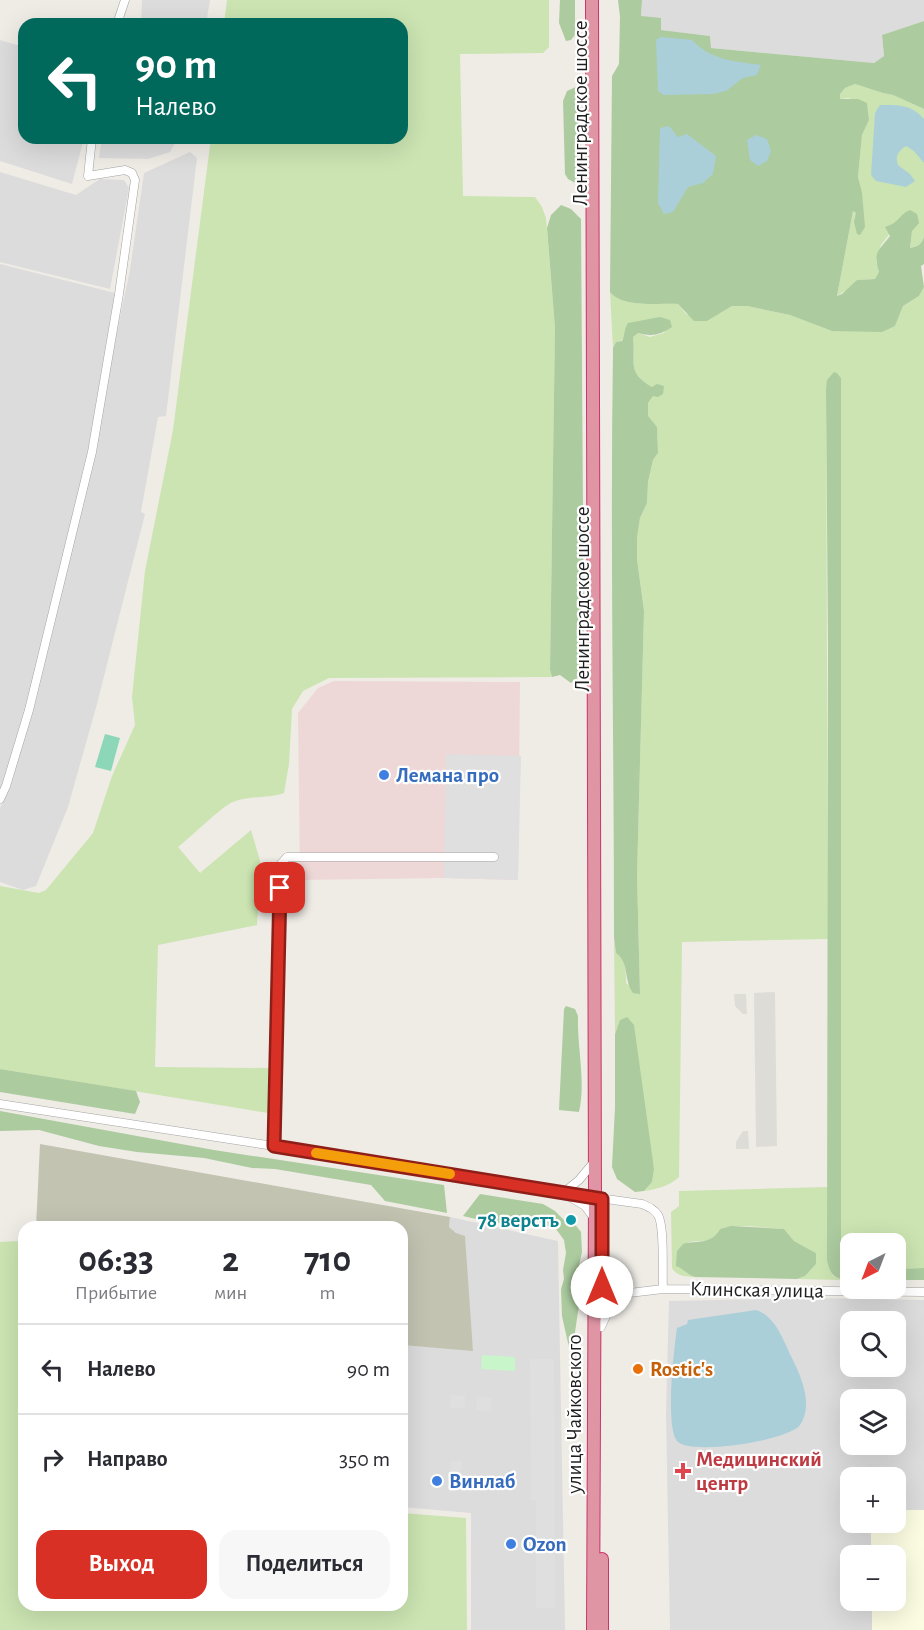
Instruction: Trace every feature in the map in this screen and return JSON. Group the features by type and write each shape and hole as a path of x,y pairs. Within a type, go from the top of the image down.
{"highway":[{"name":"Ленинградское шоссе","path":"592,0 594,1162 598,1198"},
{"name":"Ленинградское шоссе","path":"598,0 598,1198"},
{"name":"улица Чайковского","path":"593,1630 594,1219 598,1198"},
{"name":"улица Чайковского","path":"598,1198 602,1327 602,1630"}],"street":[{"path":"119,18 125,0"},
{"path":"0,799 29,710 92,452 124,262 135,180 132,173 125,170 88,176 91,144"},
{"path":"274,1146 280,866 287,857 494,857"},
{"path":"0,1104 642,1204 652,1208 659,1216 662,1229 663,1289"},
{"path":"563,1193 579,1180 594,1162"},
{"path":"563,1193 580,1202 594,1219"},
{"name":"Клинская улица","path":"602,1327 610,1307 621,1294 663,1289 924,1292"}],"shaded area":[{"path":"142,0 210,0 207,18 141,18"},
{"path":"642,0 924,0 924,21 882,35 884,56 874,63 711,48 710,36 661,30 641,16"},
{"path":"0,40 18,45 18,144 82,144 72,184 0,161"},
{"path":"101,144 175,144 170,152 148,159 99,158"},
{"path":"190,152 197,158 166,416 158,417 141,512 145,514 97,704 68,807 36,886 23,890 0,882 0,808 13,779 65,568 29,710 0,799 0,264 119,294 95,434 130,270 144,173"},
{"path":"0,172 76,195 100,179 124,180 129,188 110,289 0,262"},
{"path":"334,681 520,682 518,880 444,878 300,880 298,713 318,688"},
{"path":"446,754 521,756 518,880 444,878"},
{"path":"775,992 777,1146 756,1147 754,993"},
{"path":"734,994 746,994 747,1014 743,1014 735,1006"},
{"path":"743,1131 748,1131 749,1149 736,1149 736,1142"},
{"path":"40,1144 450,1217 449,1227 465,1236 473,1351 408,1346 408,1221 36,1221"},
{"path":"450,1217 558,1241 565,1630 471,1630 471,1513 408,1508 408,1345 473,1350 456,1233 449,1227"},
{"path":"814,1298 924,1300 924,1630 670,1630 666,1412 669,1301"},
{"path":"530,1359 554,1359 555,1608 536,1608 536,1500 531,1500"},
{"path":"451,1395 465,1396 465,1408 450,1408"},
{"path":"477,1397 491,1398 491,1411 476,1410"},
{"path":"451,1461 462,1461 460,1491 449,1491"},
{"path":"906,1510 924,1510 924,1630 872,1630 872,1611 906,1611 906,1545 871,1545 871,1533 906,1533"}],"green space":[{"path":"227,0 549,0 549,47 543,53 460,54 463,196 535,197 546,218 555,328 550,670 552,677 329,678 303,691 292,709 289,764 284,793 233,802 221,809 178,847 200,873 251,830 261,864 257,925 158,945 155,1067 270,1068 268,1113 0,1069 0,886 39,893 46,890 93,833 112,776 135,725 132,697 145,571 173,430 210,144 408,144 408,18 225,18"},
{"path":"560,0 575,0 575,35 571,40 566,41 559,23"},
{"path":"618,0 642,0 641,16 661,18 661,30 710,36 711,48 874,63 884,56 882,35 924,21 924,109 893,95 855,84 845,88 840,94 840,99 858,99 867,103 869,120 862,135 858,177 865,227 860,235 857,234 854,222 856,213 853,211 837,296 857,280 875,279 879,272 876,260 878,252 890,236 885,227 910,210 917,214 919,223 912,231 910,248 920,244 924,236 924,264 921,266 924,287 919,296 903,306 895,326 882,332 832,331 790,315 747,306 732,306 707,321 694,321 678,304 632,303 610,292 612,76 619,64"},
{"path":"855,84 893,95 924,109 924,236 919,244 910,248 912,231 901,219 881,245 876,261 879,272 875,279 857,280 853,286 837,296 853,211 857,213 863,205 858,177 862,135 869,120 867,104 848,98 840,99 840,94 845,88"},
{"path":"578,86 581,93 581,181 575,183 565,174 563,101 567,91"},
{"path":"561,205 571,209 581,219 584,662 581,675 571,683 560,675 552,677 550,670 555,328 547,228 551,215"},
{"path":"924,287 924,1268 906,1269 906,1233 841,1233 841,378 837,373 826,389 828,939 682,942 679,1177 663,1187 644,1191 652,1182 654,1169 627,1017 620,1020 615,1034 614,937 616,953 625,966 626,983 640,994 637,876 644,611 637,559 637,538 640,518 647,503 648,482 653,460 658,453 657,427 647,416 648,403 653,396 652,387 638,377 635,371 633,337 638,333 650,337 664,333 670,320 624,336 621,341 616,342 613,348 610,292 632,303 678,304 686,314 707,321 732,306 747,306 790,315 832,331 895,326 903,306 919,296"},
{"path":"660,317 670,320 672,327 664,332 648,335 638,333 633,337 634,366 638,377 652,387 657,384 664,386 663,394 658,397 653,396 648,403 648,416 657,427 658,453 653,460 648,482 647,503 640,518 637,538 637,559 644,611 637,876 640,994 633,993 630,987 623,962 616,953 614,937 613,348 616,342 622,341 628,323"},
{"path":"834,372 841,378 840,1279 834,1276 827,1260 827,380"},
{"path":"105,734 120,738 111,771 95,767"},
{"path":"566,1006 575,1009 578,1016 582,1088 579,1112 559,1110"},
{"path":"627,1017 634,1025 654,1169 652,1182 644,1191 635,1192 617,1179 612,1167 615,1034 620,1020"},
{"path":"0,1069 136,1091 140,1102 135,1114 0,1092"},
{"path":"0,1111 214,1150 444,1185 447,1213 385,1201 371,1185 275,1169 252,1168 204,1158 99,1146 39,1130 0,1131"},
{"path":"828,1187 827,1260 833,1276 840,1280 797,1279 805,1276 816,1264 816,1253 794,1241 784,1229 752,1226 720,1229 710,1239 685,1244 677,1251 677,1265 695,1277 679,1275 672,1268 671,1212 679,1206 679,1191"},
{"path":"480,1194 543,1204 564,1220 574,1223 581,1232 582,1252 577,1275 580,1286 579,1305 574,1339 576,1367 569,1365 570,1352 562,1316 561,1289 566,1253 564,1240 556,1229 542,1224 493,1223 463,1216"},
{"path":"731,1226 784,1229 794,1241 816,1253 816,1264 805,1276 797,1279 695,1277 676,1266 677,1251 683,1244 708,1240 713,1238 720,1229"},
{"path":"18,1241 18,1611 408,1611 408,1513 466,1518 467,1630 0,1630 0,1242"},
{"path":"924,1268 924,1280 906,1280 906,1269"},
{"path":"482,1355 515,1357 515,1371 481,1369"}],"water":[{"path":"661,37 692,40 716,56 761,65 757,75 743,78 726,91 713,94 664,95 658,91 656,40"},
{"path":"880,105 898,105 909,108 924,119 924,163 914,151 906,146 897,156 898,165 915,181 906,187 876,181 871,175 875,113"},
{"path":"669,126 678,137 687,134 716,156 713,174 703,183 688,187 673,212 664,214 658,203 660,128"},
{"path":"756,135 767,139 771,151 767,161 758,166 750,160 747,140"},
{"path":"756,1310 767,1316 776,1327 801,1378 806,1407 800,1425 792,1431 777,1436 738,1445 700,1447 685,1445 677,1441 673,1433 671,1404 677,1328 687,1324 688,1320"}],"slow traffic":[{"path":"316,1153 450,1174"}],"place":[{"name":"Лемана про","path":"384,775"},
{"name":"78 верстъ","path":"571,1220"},
{"name":"Rostic's","path":"638,1369"},
{"name":"Медицинский центр","path":"683,1471"},
{"name":"Винлаб","path":"437,1481"},
{"name":"Ozon","path":"511,1544"}],"route":[{"path":"280,888 274,1146 602,1199 602,1287"}]}
